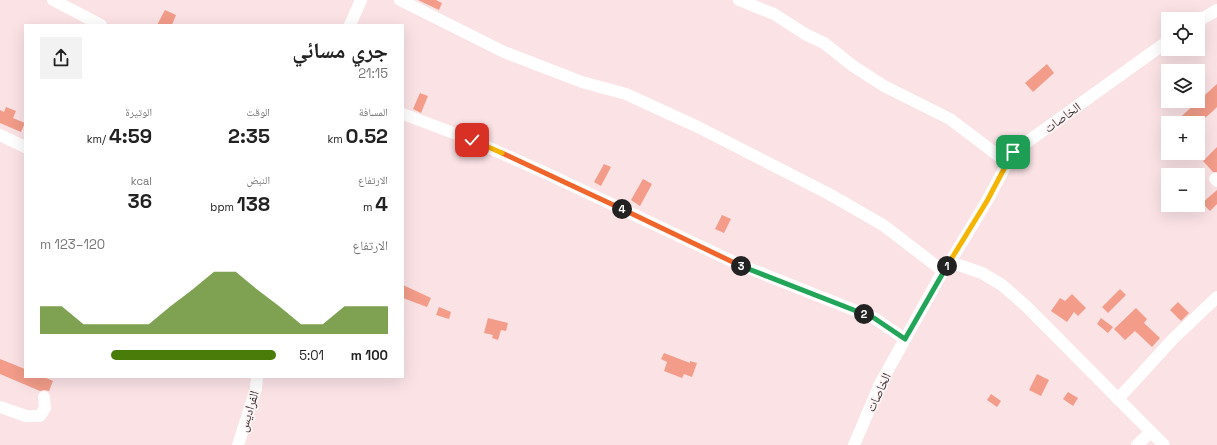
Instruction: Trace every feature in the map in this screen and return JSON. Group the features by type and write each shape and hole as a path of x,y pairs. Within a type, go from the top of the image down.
{"street":[{"path":"53,0 99,24"},
{"path":"350,24 361,0"},
{"path":"400,0 504,52 582,82 626,94 698,127 829,194 883,225 946,266 982,273 1002,285 1026,306 1164,445"},
{"path":"739,0 774,14 805,34 824,43 853,66 884,86 950,119 1008,163"},
{"path":"1205,17 1217,10"},
{"name":"الخاصات","path":"854,445 880,384 946,266 1008,163 1013,152 1161,46"},
{"path":"404,114 472,140 550,175 738,264 874,318 905,339"},
{"path":"0,135 24,147"},
{"path":"1118,399 1173,339 1217,297"},
{"name":"الفراديس","path":"238,445 256,389 257,378"},
{"path":"0,407 26,416 40,416 45,408 44,397"},
{"path":"1137,445 1151,432"}],"building":[{"path":"418,0 436,0 442,3 439,10"},
{"path":"165,10 176,15 172,24 158,24"},
{"path":"1047,64 1054,73 1033,92 1025,83"},
{"path":"1217,84 1217,107 1213,111 1205,118 1205,116 1182,116 1191,108 1205,108 1205,95"},
{"path":"420,93 428,96 421,113 413,109"},
{"path":"6,107 16,111 13,118 24,123 21,132 0,123 0,110 4,112"},
{"path":"1217,147 1217,172 1213,172 1203,161"},
{"path":"604,164 611,167 601,186 594,182"},
{"path":"643,179 652,184 640,206 631,200"},
{"path":"1217,190 1217,204 1210,211 1205,206 1205,200"},
{"path":"722,215 731,219 724,233 715,229"},
{"path":"404,285 431,298 427,307 404,298"},
{"path":"1120,289 1126,295 1108,313 1102,307"},
{"path":"1072,294 1086,308 1078,316 1074,312 1067,322 1051,311 1060,298 1065,301"},
{"path":"1178,302 1189,313 1181,321 1170,310"},
{"path":"439,307 451,312 449,319 436,315"},
{"path":"1136,308 1147,319 1144,323 1160,338 1152,347 1135,331 1125,340 1114,329"},
{"path":"488,318 508,323 506,331 501,330 498,340 492,338 493,335 484,333"},
{"path":"1101,318 1113,327 1108,333 1097,324"},
{"path":"664,353 690,363 690,361 697,363 692,377 684,374 682,378 664,371 667,362 661,359"},
{"path":"0,359 24,369 24,378 46,378 53,381 49,391 40,391 0,374"},
{"path":"1037,374 1049,380 1041,396 1029,390"},
{"path":"1068,392 1078,398 1073,406 1063,399"},
{"path":"991,394 1001,401 997,407 987,400"}],"route":[{"path":"472,140 550,175 738,264 817,297 874,318 905,339 942,271 950,262 987,201 1013,152"}]}
